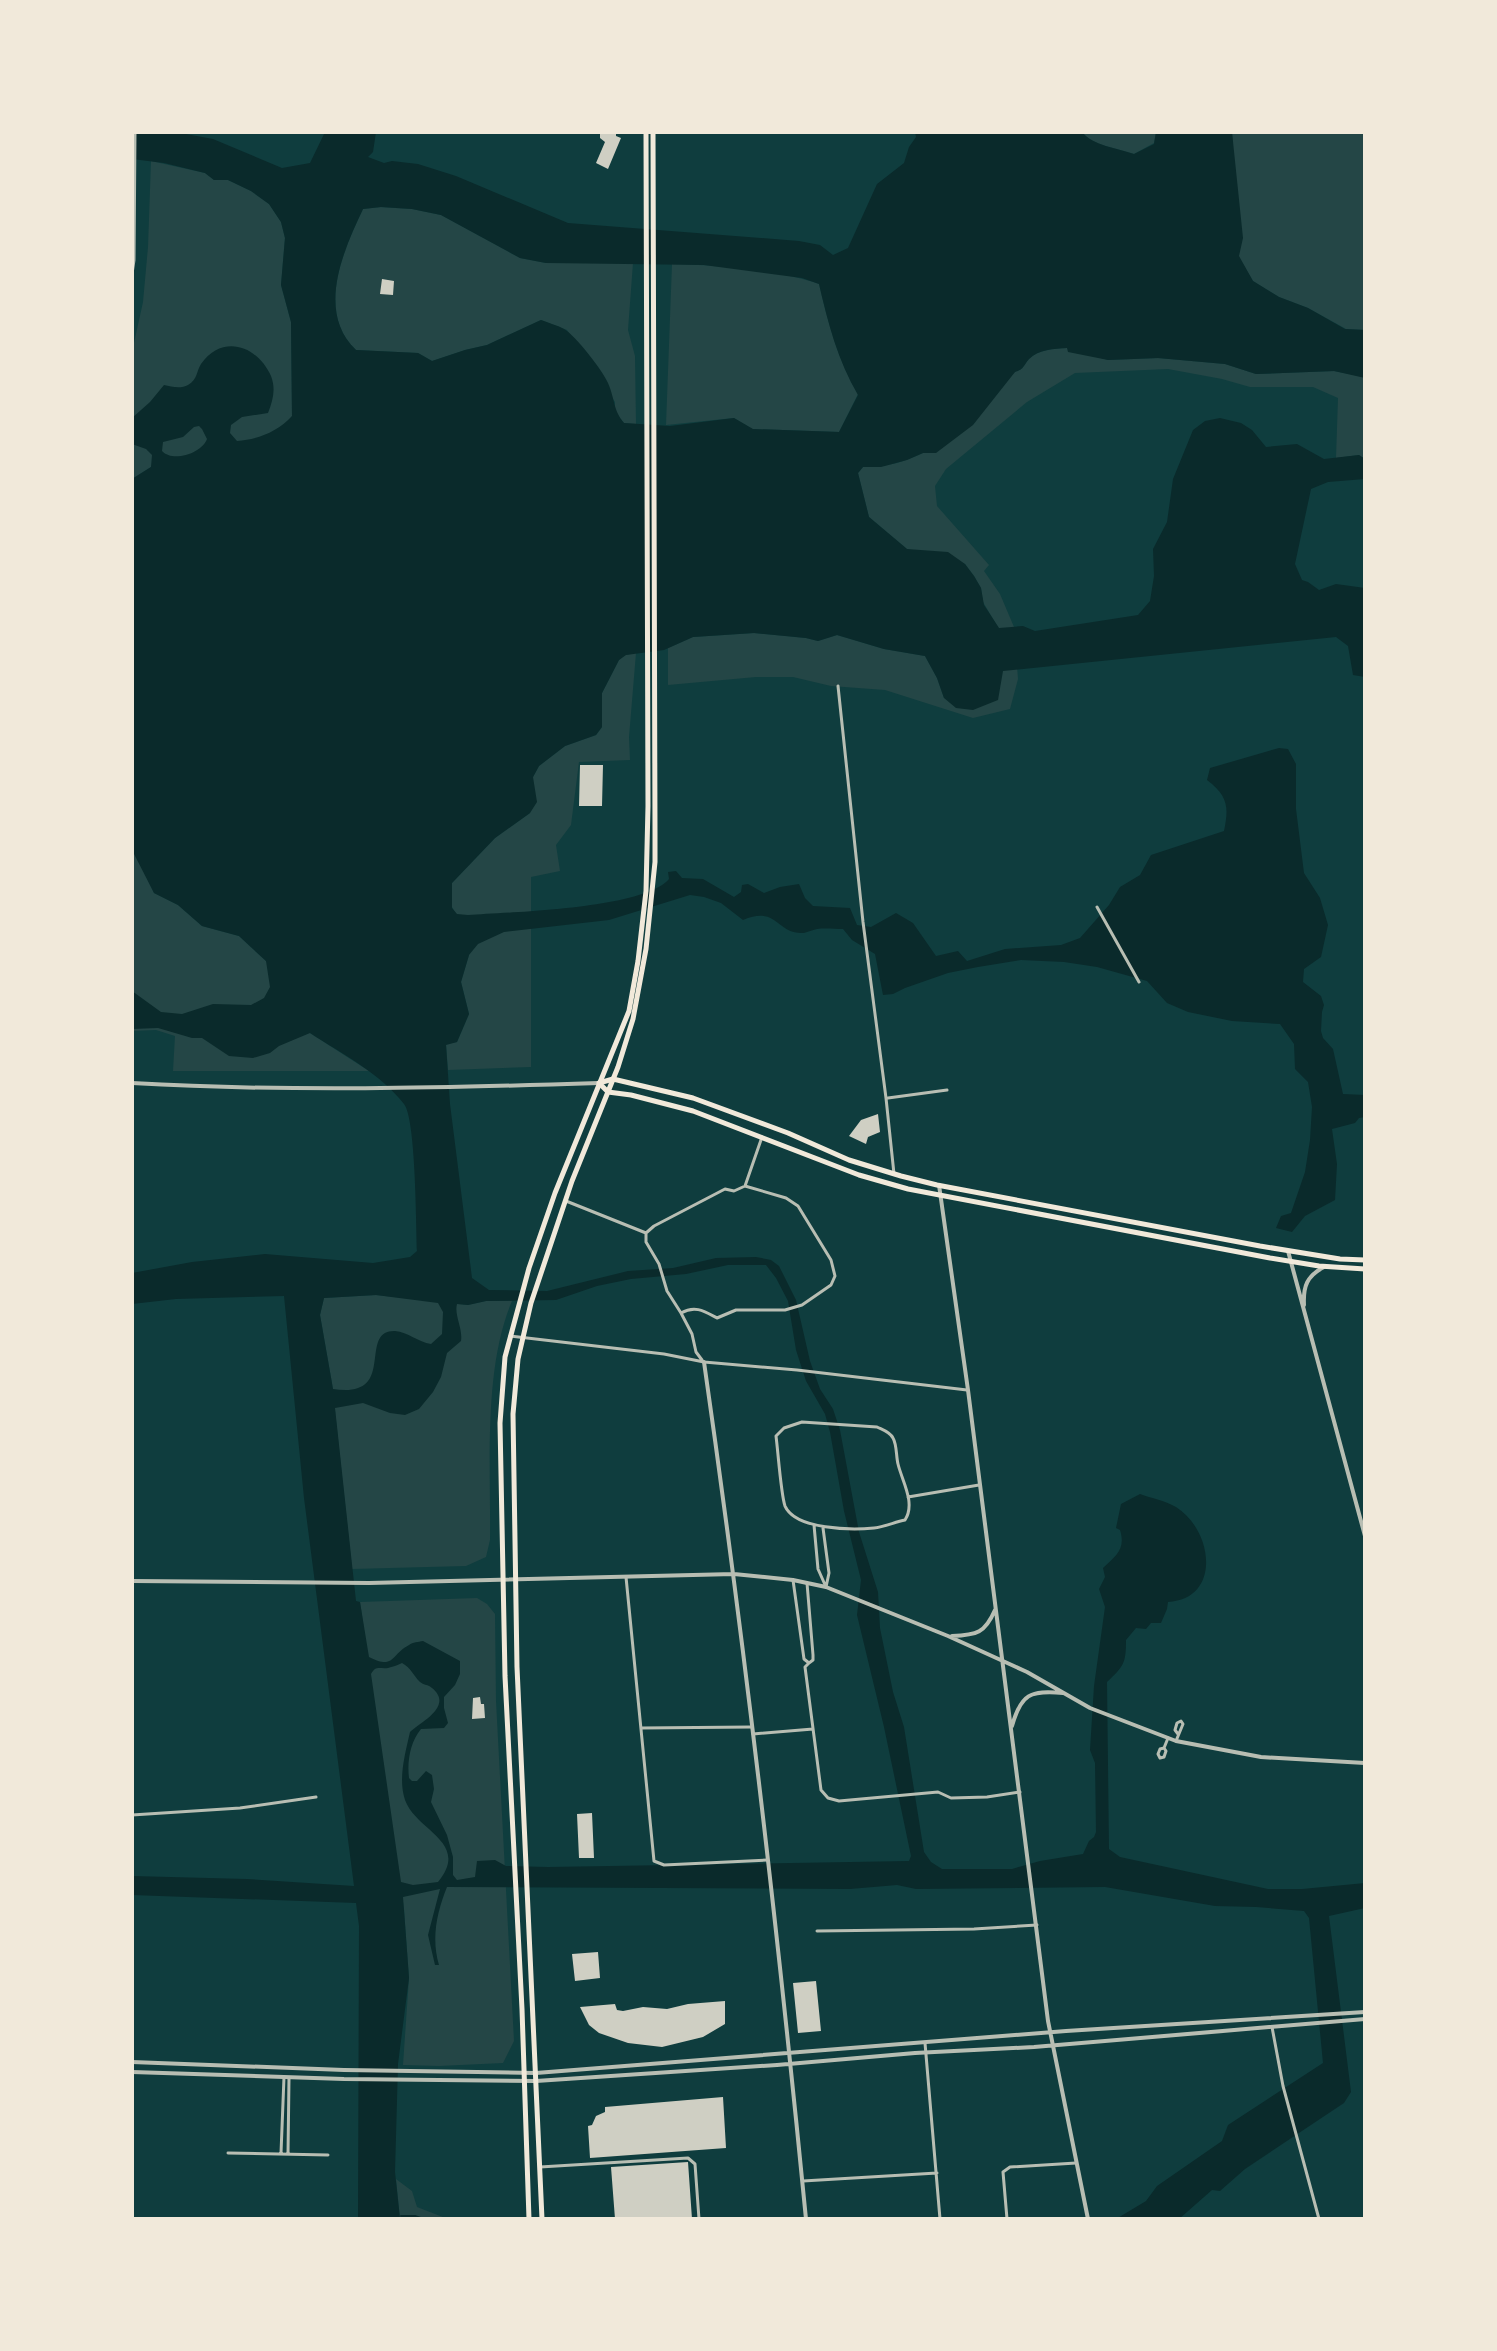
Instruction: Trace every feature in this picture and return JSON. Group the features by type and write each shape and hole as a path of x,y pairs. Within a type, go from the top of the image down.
{"main road":[{"path":"646,132 650,217"},
{"path":"529,2219 505,1676 500,1423 505,1357 523,1290 555,1193 629,1011 655,848 650,383 653,132"},
{"path":"542,2219 517,1667 513,1414 518,1359 535,1289 633,1019 646,949 651,908 649,890"},
{"path":"599,1083 613,1079 693,1098 730,1110 849,1160 939,1185 1163,1229 1340,1259 1365,1260"},
{"path":"599,1083 608,1092 693,1111 859,1175 940,1196 1290,1261 1365,1269"}],"street":[{"path":"132,274 135,132"},
{"path":"838,686 894,1174"},
{"path":"1097,907 1139,982"},
{"path":"132,1083 197,1087 378,1088 599,1083"},
{"path":"886,1098 947,1090"},
{"path":"745,1186 762,1136"},
{"path":"939,1185 1050,2032 1088,2219"},
{"path":"681,1313 700,1308 717,1318 736,1310 785,1310 802,1305 831,1285 835,1276 831,1260 798,1206 786,1198 745,1186 734,1191 725,1189 646,1233 646,1242 659,1264 667,1291 692,1334 696,1352 704,1362 734,1574 790,2053 806,2219"},
{"path":"566,1201 646,1233"},
{"path":"1288,1251 1365,1536"},
{"path":"1304,1315 1303,1289 1310,1276 1325,1267"},
{"path":"510,1336 664,1354 704,1362 968,1390"},
{"path":"802,1422 877,1427 888,1433 894,1439 908,1497 909,1513 905,1520 876,1528 814,1525 793,1515 785,1506 776,1436 784,1428 802,1422"},
{"path":"908,1497 980,1485"},
{"path":"814,1525 818,1569 826,1587"},
{"path":"823,1527 829,1573 826,1587"},
{"path":"132,1581 369,1583 734,1574 793,1580 826,1587 948,1636 1002,1660 1090,1708 1176,1741 1261,1757 1365,1763"},
{"path":"626,1577 654,1861 664,1865 767,1861"},
{"path":"793,1580 804,1659 809,1663"},
{"path":"807,1583 813,1660 805,1667 821,1790 828,1798 839,1801 917,1792 938,1792 951,1798 987,1797 1020,1792"},
{"path":"948,1636 968,1636 982,1631 996,1608"},
{"path":"1011,1729 1016,1710 1031,1694 1040,1691 1064,1693"},
{"path":"641,1728 751,1727"},
{"path":"752,1735 813,1729"},
{"path":"1176,1741 1178,1734"},
{"path":"1164,1748 1168,1738"},
{"path":"132,1815 240,1808 316,1797"},
{"path":"817,1931 1037,1925"},
{"path":"132,2062 536,2073 1050,2032 1365,2012"},
{"path":"132,2072 536,2081 1053,2046 1365,2019"},
{"path":"1272,2027 1283,2086 1319,2219"},
{"path":"925,2043 940,2219"},
{"path":"281,2154 287,2077"},
{"path":"287,2077 288,2154"},
{"path":"228,2153 328,2155"},
{"path":"540,2167 688,2158 695,2164 699,2219"},
{"path":"1007,2219 1003,2172 1010,2167 1076,2163"},
{"path":"803,2181 937,2173"}],"shaded area":[{"path":"132,132 175,132 213,139 282,168 310,163 325,132 376,132 373,152 368,157 384,163 418,164 456,176 568,223 799,241 820,245 833,255 848,248 877,184 904,163 916,137 915,132 1082,132 1099,144 1134,154 1154,144 1156,132 1232,132 1243,238 1239,256 1253,281 1345,329 1365,330 1365,378 1334,371 1256,374 1225,364 1158,358 1108,360 1068,352 1067,348 1042,351 1015,372 973,425 936,453 923,453 881,467 863,467 858,473 869,517 907,549 948,552 965,564 981,588 984,605 999,628 1023,626 1035,631 1138,615 1150,601 1154,576 1153,549 1167,522 1173,479 1193,430 1205,421 1220,418 1241,423 1252,430 1266,447 1297,444 1324,459 1359,455 1365,459 1365,479 1328,482 1311,489 1295,564 1302,580 1319,590 1336,584 1365,588 1365,677 1353,675 1348,646 1336,637 1003,671 998,700 973,710 956,708 944,698 925,656 884,649 837,635 818,641 754,633 693,637 664,650 626,655 619,660 602,693 602,727 596,735 565,746 539,766 533,777 537,802 530,813 495,838 452,883 452,908 457,914 468,915 605,903 655,889 669,879 668,872 676,871 682,878 703,879 734,897 741,892 742,885 748,884 764,893 799,884 805,898 813,906 850,908 857,925 871,927 896,913 913,923 936,956 958,951 967,961 1005,949 1061,945 1080,938 1109,905 1120,887 1140,875 1151,855 1224,831 1225,802 1207,780 1210,768 1279,748 1288,749 1296,764 1296,809 1304,873 1320,898 1328,925 1321,957 1304,969 1303,982 1321,996 1324,1005 1321,1031 1333,1049 1343,1094 1365,1095 1365,1117 1332,1129 1337,1164 1335,1200 1305,1216 1292,1232 1276,1228 1281,1216 1291,1213 1305,1172 1312,1107 1308,1082 1295,1069 1294,1044 1280,1024 1232,1021 1188,1012 1167,1003 1147,981 1097,967 1021,960 948,973 883,995 875,954 852,940 843,929 795,932 763,916 743,920 721,903 690,895 609,920 504,932 478,944 469,955 461,982 469,1014 457,1042 446,1045 450,1104 472,1278 489,1290 547,1291 628,1271 673,1268 716,1258 756,1257 771,1260 779,1266 796,1300 820,1389 833,1409 840,1430 859,1532 878,1592 880,1628 893,1692 904,1727 924,1852 931,1862 942,1869 1012,1869 1083,1854 1096,1832 1095,1763 1090,1750 1094,1686 1105,1607 1099,1589 1105,1577 1103,1568 1121,1547 1122,1537 1116,1528 1121,1504 1140,1494 1163,1501 1176,1507 1198,1531 1206,1562 1204,1577 1197,1589 1185,1598 1168,1602 1161,1623 1151,1623 1146,1629 1136,1628 1126,1640 1123,1664 1107,1682 1109,1849 1120,1857 1268,1889 1365,1883 1365,1908 1329,1916 1351,2092 1344,2103 1245,2169 1220,2191 1212,2190 1179,2219 1116,2219 1146,2201 1157,2186 1222,2141 1228,2125 1323,2063 1309,1918 1304,1911 1215,1906 1105,1887 447,1887 436,1925 435,1945 439,1965 435,1965 428,1935 440,1889 403,1897 409,1978 398,2064 395,2172 400,2219 358,2219 359,1926 356,1903 132,1895 132,1876 354,1886 304,1498 284,1296 176,1299 132,1304 132,1273 192,1262 265,1254 373,1263 410,1257 417,1251 413,1151 408,1114 404,1104 372,1073 310,1033 253,1058 229,1056 202,1038 158,1028 132,1029 132,991 161,1012 182,1014 213,1004 251,1005 264,998 270,987 266,961 239,936 202,926 178,905 154,893 133,852 132,479 151,467 152,455 132,444 132,418 164,385 188,385 209,355 229,346 239,347 257,357 265,365 273,385 268,413 242,417 231,425 230,433 237,441 267,434 292,416 291,322 281,285 285,238 281,222 269,204 228,180 214,180 205,173 132,159","holes":["363,209 412,209 441,215 520,258 546,263 704,265 802,278 819,284 834,341 858,395 839,432 753,429 734,418 670,426 624,423 601,370 575,338 564,329 541,320 487,345 432,361 418,353 356,350 344,335 337,318 335,300 341,262","199,426 207,439 199,448 180,456 167,455 162,451 163,442 183,437","728,1265 766,1265 788,1301 796,1350 806,1381 825,1414 830,1432 844,1511 861,1580 857,1615 884,1727 911,1856 909,1861 548,1867 506,1866 495,1860 477,1861 475,1877 457,1880 453,1875 453,1857 447,1835 431,1802 434,1789 432,1775 426,1771 417,1781 412,1781 408,1765 412,1746 421,1729 444,1728 448,1723 444,1697 460,1674 460,1661 423,1641 411,1644 388,1662 369,1657 360,1602 356,1601 335,1408 363,1403 405,1415 419,1409 441,1377 447,1353 461,1341 457,1304 556,1300 597,1286 686,1274","376,1295 438,1303 443,1312 442,1334 431,1344 400,1332 385,1333 377,1346 372,1375 367,1383 352,1390 333,1389 320,1315 324,1298","402,1663 438,1695 438,1707 410,1732 402,1775 403,1792 411,1811 445,1847 447,1868 438,1882 413,1885 401,1882 371,1674 376,1668"]},
{"path":"1082,132 1156,132 1154,143 1134,154 1099,144"},
{"path":"1232,132 1365,132 1365,330 1346,329 1253,281 1238,256"},
{"path":"151,161 205,173 214,180 228,180 269,204 281,222 285,238 281,285 291,322 292,416 285,450 281,454 151,467 132,479 132,352 143,302"},
{"path":"381,207 441,215 520,258 546,263 633,263 628,330 635,356 636,424 624,423 615,412 615,402 567,330 541,320 487,345 432,361 418,353 356,350 344,335 337,318 337,281 341,262 363,209"},
{"path":"672,264 767,272 819,284 834,341 858,394 839,432 752,429 734,418 666,425"},
{"path":"1067,348 1108,360 1158,358 1225,364 1256,374 1334,371 1365,377 1365,459 1359,455 1336,458 1338,398 1313,387 1250,387 1168,369 1075,373 1027,402 946,469 935,486 937,506 989,565 984,571 1000,594 1014,627 1018,679 1010,709 973,718 885,690 831,686 793,677 668,685 668,648 693,637 754,633 818,641 837,635 884,649 925,656 944,698 999,629 983,602 981,588 965,564 907,549 869,517 858,473 863,467 894,464 923,453 1037,353"},
{"path":"636,653 630,760 579,762 571,825 556,845 560,871 531,877 531,1067 448,1070 446,1044 457,1042 469,1014 461,982 469,955 452,907 452,883 495,838 530,813 533,777 539,766 565,746 596,735 602,727 602,693 619,660"},
{"path":"132,845 154,893 178,905 202,926 239,936 266,961 310,1033 369,1071 173,1071 175,1036 156,1030 132,1031"},
{"path":"376,1295 468,1305 512,1301 496,1357 490,1418 490,1540 486,1557 466,1566 352,1569 332,1383 320,1315 324,1298"},
{"path":"477,1598 495,1614 496,1701 514,2041 503,2063 403,2065 409,1978 404,1909 360,1602"},
{"path":"396,2179 412,2191 417,2207 448,2219 400,2219"}],"building":[{"path":"600,132 616,132 616,136 621,138 608,169 596,163 605,142 600,138"},
{"path":"382,279 394,281 393,295 380,294"},
{"path":"580,765 603,765 602,806 579,806"},
{"path":"878,1114 880,1132 868,1137 866,1144 849,1136 861,1120"},
{"path":"480,1697 485,1718 472,1719 473,1698"},
{"path":"592,1813 594,1858 579,1858 577,1814"},
{"path":"598,1952 600,1978 575,1981 572,1954"},
{"path":"816,1981 821,2031 798,2033 793,1983"},
{"path":"725,2001 725,2024 703,2037 662,2047 628,2043 599,2033 589,2025 580,2007 615,2004 617,2010 623,2011"},
{"path":"723,2097 726,2148 590,2158 588,2126 592,2125 596,2116 605,2112 605,2107"},
{"path":"688,2162 692,2219 615,2219 611,2167"}],"waterway":[{"path":"401,2216 423,2219"}]}
